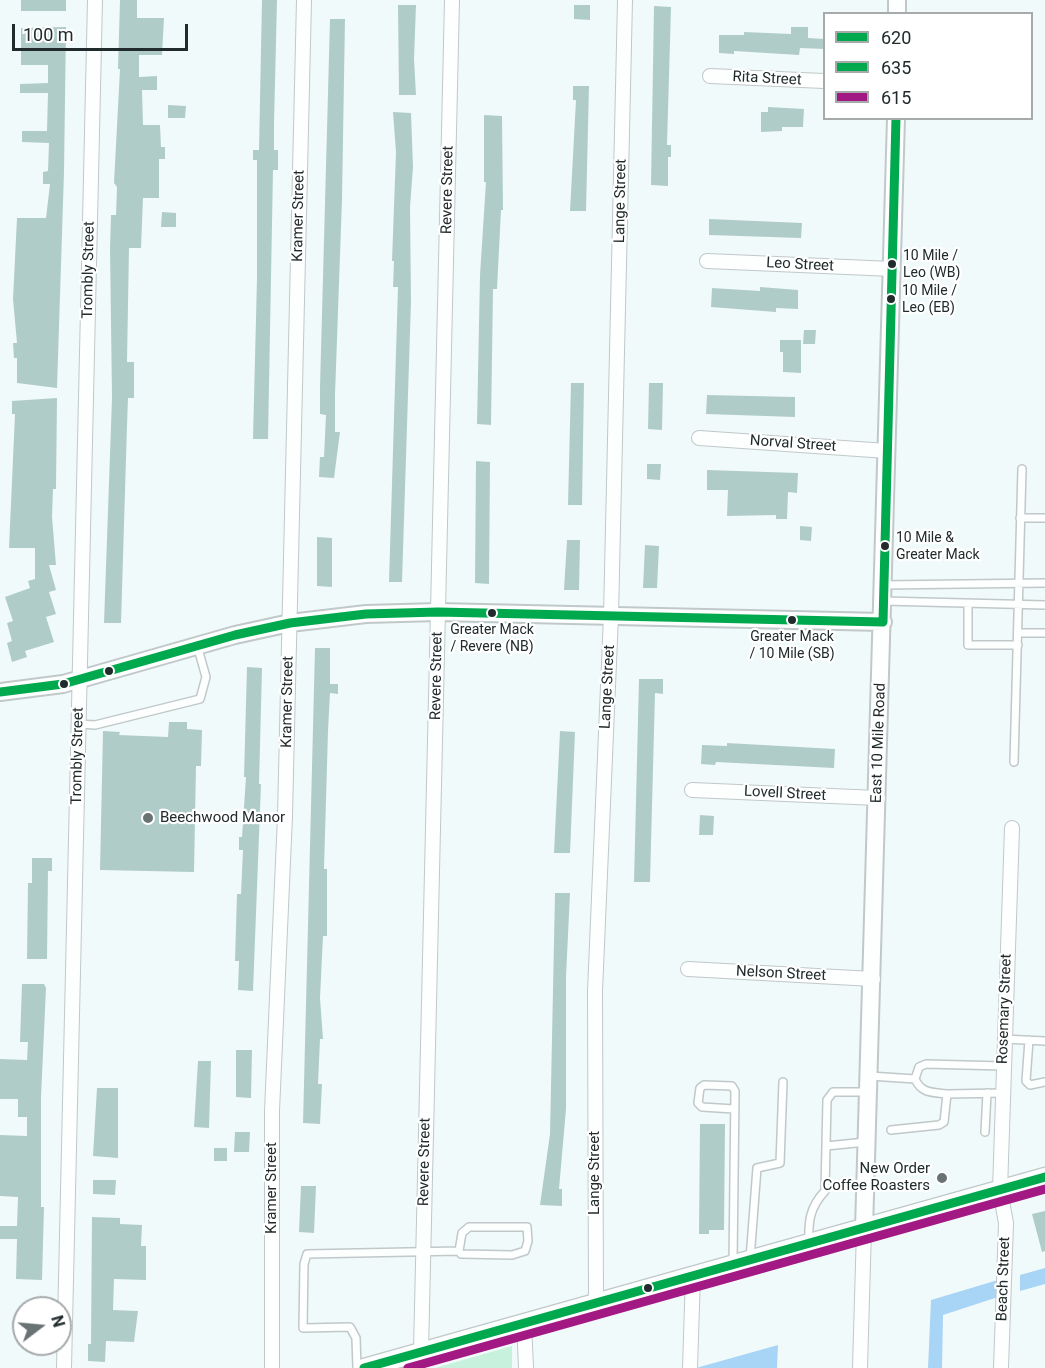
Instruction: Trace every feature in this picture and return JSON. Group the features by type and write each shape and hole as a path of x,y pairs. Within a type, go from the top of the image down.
{"main road":[{"path":"364,1368 1045,1177"}],"street":[{"name":"Trombly Street","path":"64,1368 95,0"},
{"name":"Kramer Street","path":"272,1368 272,1111 290,623 304,0"},
{"name":"Revere Street","path":"421,1351 452,0"},
{"name":"Lange Street","path":"596,1302 595,991 611,616 625,0"},
{"name":"Rita Street","path":"710,76 823,81"},
{"name":"East 10 Mile Road","path":"860,1368 870,1084 896,120"},
{"name":"Leo Street","path":"707,261 893,269"},
{"name":"Norval Street","path":"699,438 887,451"},
{"path":"0,692 79,679 197,645 290,623 366,614 438,612 883,622"},
{"name":"Lovell Street","path":"692,790 878,798"},
{"name":"Rosemary Street","path":"1000,1190 1012,828"},
{"name":"Nelson Street","path":"688,969 873,979"},
{"name":"Beach Street","path":"1000,1190 1006,1223 1001,1368"},
{"path":"690,1367 693,1275"},
{"path":"524,1323 526,1368"}],"lane":[{"path":"1014,762 1022,469"},
{"path":"1020,518 1045,518"},
{"path":"883,593 1045,583"},
{"path":"883,593 968,604 1045,605"},
{"path":"968,604 968,645 1018,645"},
{"path":"1019,633 1045,633"},
{"path":"79,724 95,725 200,699 206,677 197,645"},
{"path":"1004,1039 1045,1041"},
{"path":"1029,1040 1026,1081 1030,1085 1045,1082"},
{"path":"915,1079 920,1067 926,1064 1003,1066"},
{"path":"809,1243 808,1219 814,1202 825,1191 826,1100 833,1092 870,1084 915,1079"},
{"path":"915,1079 923,1091 947,1094 1002,1093"},
{"path":"742,1261 757,1168 780,1163 783,1082"},
{"path":"734,1109 702,1107 698,1103 699,1088 704,1084 732,1086 735,1091 742,1261"},
{"path":"985,1132 987,1093"},
{"path":"891,1130 939,1125 944,1122 947,1094"},
{"path":"826,1146 868,1142"},
{"path":"357,1368 356,1338 350,1327 303,1328 304,1258 313,1253 423,1250 459,1251 461,1254 512,1255 525,1251 528,1241 527,1227 469,1227 462,1233 459,1251"}],"green space":[{"path":"512,1346 512,1368 435,1368"}],"water":[{"path":"1045,1268 1045,1284 1020,1291 1020,1275"},
{"path":"998,1280 998,1297 943,1315 942,1368 928,1368 931,1300"},
{"path":"778,1345 777,1368 696,1368"}],"building":[{"path":"21,0 66,0 66,11 21,11"},
{"path":"120,0 137,0 137,18 164,18 162,55 139,55 139,77 157,76 157,90 142,90 143,125 160,125 161,147 165,147 165,159 159,159 159,198 143,198 141,248 129,248 127,362 134,362 134,398 128,398 121,623 104,623 112,398 110,248 111,215 116,215 117,187 114,183 120,69 118,69"},
{"path":"262,0 277,0 274,150 278,150 278,170 273,170 268,439 253,439 257,160 253,160 253,150 259,150"},
{"path":"398,5 416,5 414,59 416,95 399,95"},
{"path":"574,5 590,5 590,20 574,19"},
{"path":"654,6 671,7 667,145 671,145 671,157 668,157 668,186 651,185"},
{"path":"330,19 345,19 335,395 335,432 340,432 334,478 319,477 320,457 324,457 326,415 320,414 320,387"},
{"path":"66,27 57,388 17,383 17,358 14,358 13,343 17,343 13,299 17,218 46,218 50,184 43,184 43,172 48,171 49,143 22,142 22,131 47,131 48,93 20,93 20,84 48,83 48,65 21,65 21,28"},
{"path":"791,27 808,27 808,38 823,39 823,49 800,48 799,55 734,51 734,54 719,53 719,35 744,35 744,32 791,34"},
{"path":"573,86 589,86 586,211 570,211 576,100 573,100"},
{"path":"168,105 186,106 185,118 168,118"},
{"path":"768,107 804,109 803,127 782,127 782,131 761,132 761,112 768,112"},
{"path":"393,112 411,113 413,167 410,207 411,301 402,582 389,582 398,287 393,287 394,261 392,261 396,152"},
{"path":"484,115 502,116 503,210 501,210 497,289 493,289 491,425 477,424 480,275 486,182 484,182"},
{"path":"162,212 176,213 176,227 161,227"},
{"path":"709,219 802,223 801,238 709,235"},
{"path":"760,287 798,290 798,309 776,308 776,312 711,307 712,288 760,291"},
{"path":"804,330 816,330 815,344 803,344"},
{"path":"780,340 801,340 801,373 783,372 783,352 780,352"},
{"path":"571,383 584,383 582,505 568,505"},
{"path":"649,383 663,383 662,430 648,429"},
{"path":"707,395 795,397 795,417 706,414"},
{"path":"57,398 56,489 53,489 52,517 56,565 49,565 56,590 49,592 56,614 46,617 54,642 25,651 27,657 12,662 7,643 12,641 7,623 13,621 5,597 30,588 28,581 35,579 35,548 9,548 15,414 12,414 12,401"},
{"path":"476,461 490,462 489,584 475,583"},
{"path":"647,464 661,464 660,480 647,479"},
{"path":"707,470 798,473 797,493 788,492 787,519 776,519 776,515 727,516 728,490 707,490"},
{"path":"800,526 812,527 811,541 800,540"},
{"path":"317,537 332,538 332,587 317,586"},
{"path":"567,540 580,540 579,590 564,590"},
{"path":"645,545 659,546 657,588 643,588"},
{"path":"315,648 330,648 330,684 338,684 338,694 330,693 328,731 324,869 327,869 327,936 323,936 320,998 323,1039 320,1039 318,1084 322,1084 320,1124 303,1123"},
{"path":"247,667 262,668 259,784 261,784 253,991 238,990 239,961 235,961 237,894 241,894 243,850 239,850 239,837 242,837 246,777 244,777"},
{"path":"639,679 663,679 663,694 655,693 650,882 634,882"},
{"name":"Beechwood Manor","path":"169,722 187,722 187,729 202,730 201,766 196,766 194,872 100,870 103,731 120,732 119,735 168,737"},
{"path":"560,731 575,732 570,853 554,853"},
{"path":"727,743 835,749 834,768 716,762 715,765 701,764 702,745 727,746"},
{"path":"700,815 714,816 713,835 699,835"},
{"path":"32,858 52,858 52,871 48,871 47,959 27,959 28,883 32,883"},
{"path":"555,893 570,893 566,977 566,1109 559,1189 562,1189 562,1206 540,1205 550,1134"},
{"path":"22,984 44,984 46,988 41,1097 41,1207 44,1207 42,1280 16,1279 17,1239 0,1239 0,1226 17,1226 18,1197 0,1196 0,1135 27,1136 27,1117 18,1117 18,1099 0,1099 0,1059 27,1060 28,1042 20,1042"},
{"path":"236,1050 252,1050 251,1098 236,1097"},
{"path":"198,1061 211,1061 209,1128 194,1127"},
{"path":"97,1088 118,1088 118,1158 93,1156"},
{"path":"700,1124 725,1124 724,1230 709,1230 709,1234 699,1234"},
{"path":"235,1132 250,1132 249,1152 234,1152"},
{"path":"214,1148 227,1148 227,1161 214,1161"},
{"path":"93,1180 116,1180 115,1195 93,1194"},
{"path":"301,1186 316,1186 314,1233 299,1232"},
{"path":"1045,1211 1045,1251 1042,1252 1032,1214"},
{"path":"92,1217 120,1218 120,1224 142,1225 141,1246 146,1246 146,1280 114,1279 113,1310 138,1311 134,1342 106,1341 105,1362 88,1361 88,1344 91,1344"}],"transit line":[{"name":"620","path":"883,622 896,120"},
{"name":"620","path":"0,692 63,684 235,635 290,623 366,614 438,612 883,622"},
{"name":"635","path":"364,1368 1045,1177"},
{"name":"615","path":"408,1368 1045,1189"}],"place":[{"name":"10 Mile / Leo (WB)","path":"892,264"},
{"name":"10 Mile / Leo (EB)","path":"891,299"},
{"name":"10 Mile & Greater Mack","path":"885,546"},
{"name":"Greater Mack / Revere (NB)","path":"492,613"},
{"name":"Greater Mack / 10 Mile (SB)","path":"792,620"},
{"name":"Beechwood Manor","path":"148,818"},
{"name":"New Order Coffee Roasters","path":"942,1178"}]}
